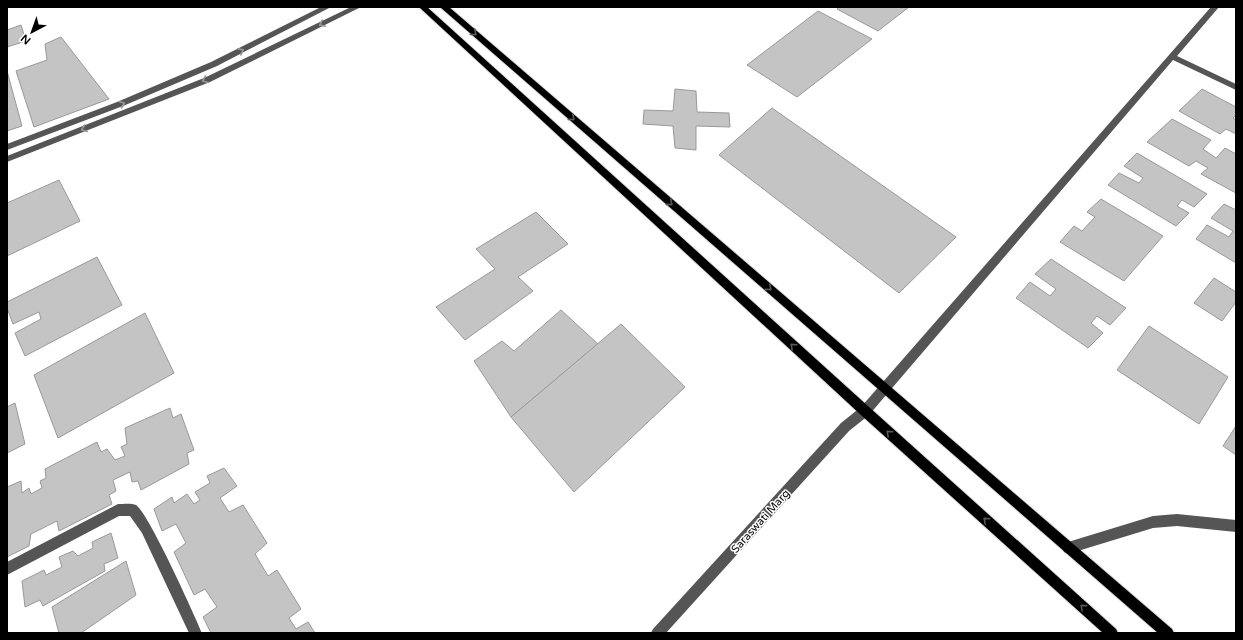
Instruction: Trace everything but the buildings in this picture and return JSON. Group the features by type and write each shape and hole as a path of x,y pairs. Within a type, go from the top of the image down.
{"main road":[{"path":"423,7 865,411 1112,633"},
{"path":"444,7 1168,633"}],"street":[{"path":"7,147 120,104 214,64 327,7"},
{"path":"7,159 207,80 357,7"},
{"name":"Saraswati Marg","path":"657,633 840,432 865,411 1215,7"},
{"path":"1173,57 1236,87"},
{"path":"7,568 118,510 133,510 146,529 196,633"},
{"path":"1068,548 1153,522 1177,520 1236,526"}]}
